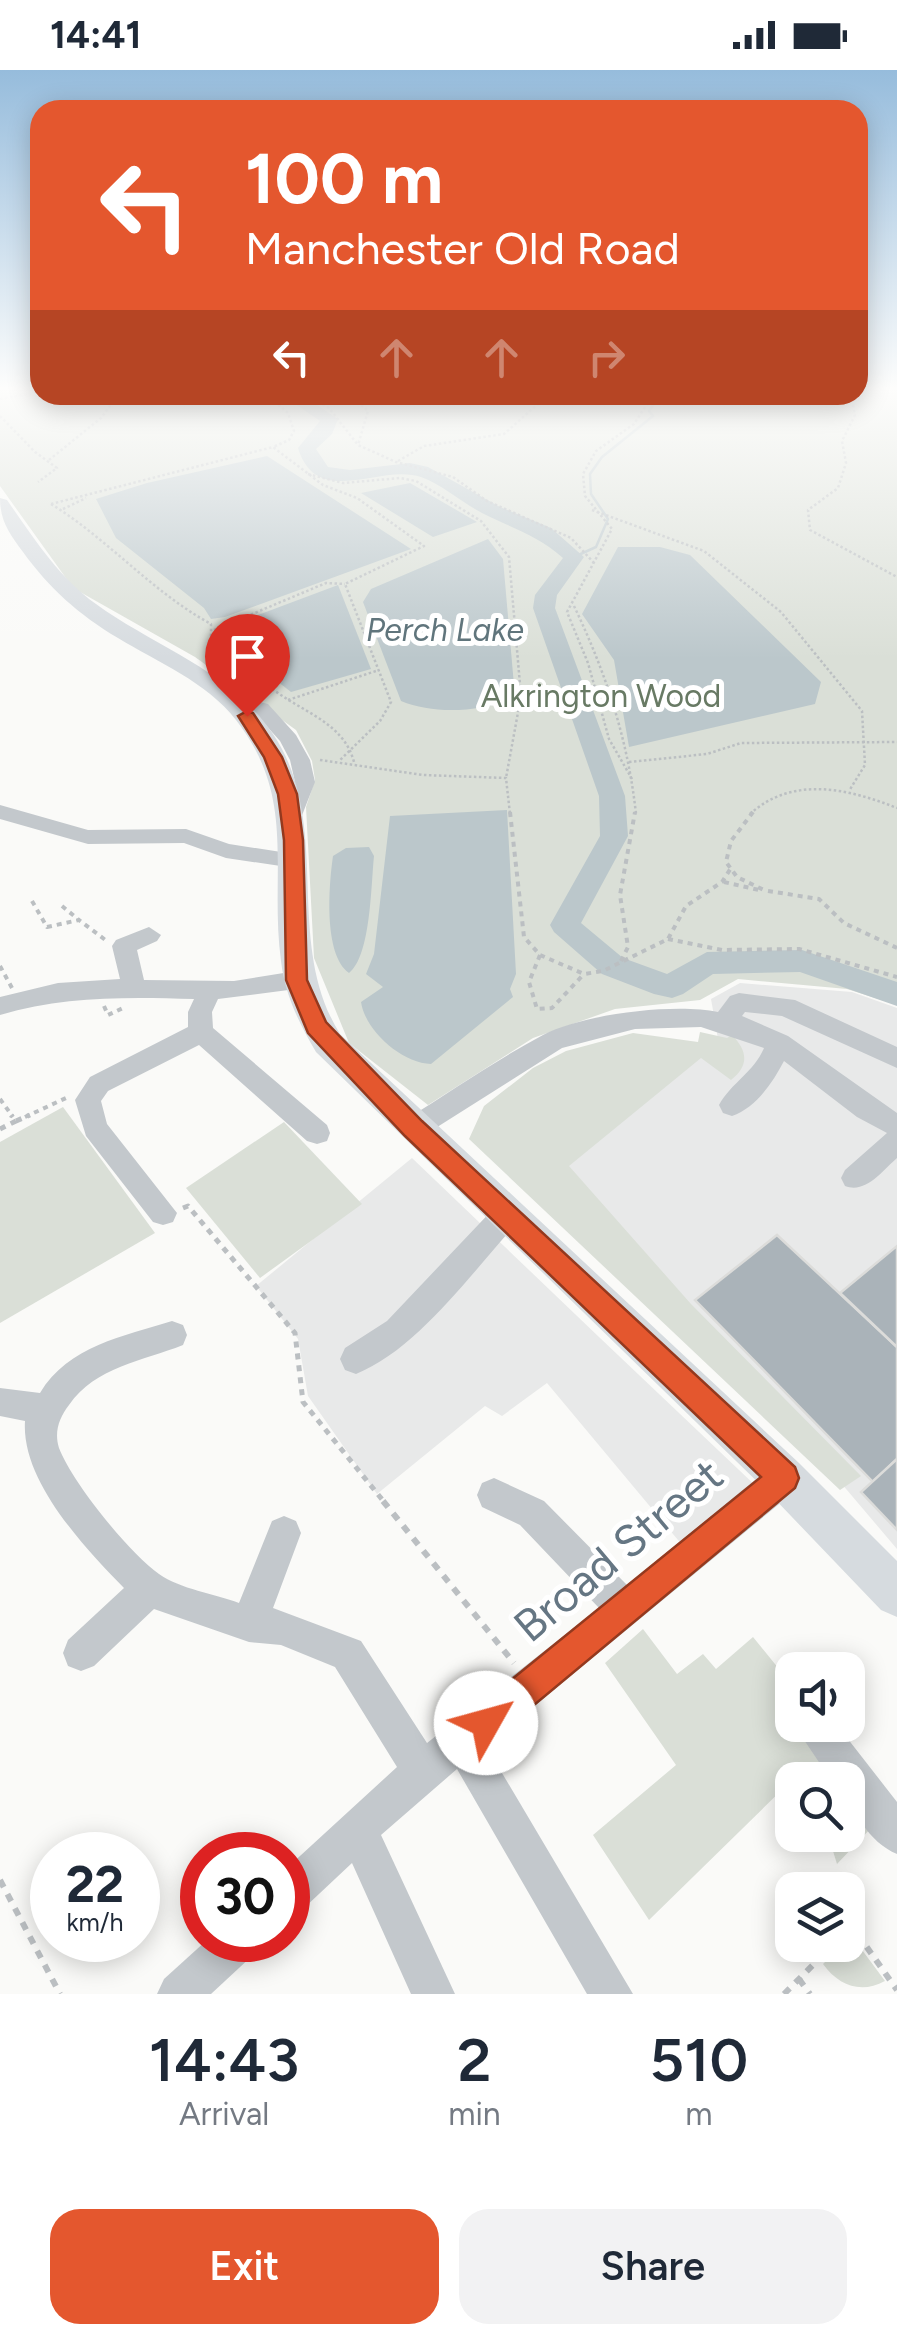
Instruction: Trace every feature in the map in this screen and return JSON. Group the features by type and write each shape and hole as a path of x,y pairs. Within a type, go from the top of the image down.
{"main road":[{"path":"0,504 74,598 114,626 206,677 233,701 273,757 292,818 296,980 308,1012 328,1043 784,1478 897,1594"}],"street":[{"path":"0,812 88,837 186,836 226,851 294,861"},
{"path":"134,986 124,946 149,935"},
{"path":"8,1000 56,991 134,986 238,990 296,980"},
{"path":"211,989 200,1012 201,1032 316,1133"},
{"path":"732,1025 730,1016 739,1002 786,1006 897,1058"},
{"path":"414,1128 555,1040 636,1020 701,1018 779,1043 866,1108 897,1126"},
{"path":"163,1213 95,1128 88,1100 99,1084 201,1032"},
{"path":"732,1105 754,1088 771,1066 779,1043"},
{"path":"855,1178 897,1140"},
{"path":"356,1358 398,1331 506,1214"},
{"path":"172,1336 96,1360 59,1391 40,1424 43,1451 68,1495 94,1533 150,1589 248,1624 281,1627 348,1654 422,1771"},
{"path":"4,1402 48,1410"},
{"name":"Broad Street","path":"310,1874 422,1771 533,1686 784,1478"},
{"path":"494,1495 532,1514 625,1609"},
{"path":"248,1624 284,1533"},
{"path":"81,1652 150,1589"},
{"path":"462,1741 610,1994"},
{"path":"825,1742 897,1834"},
{"path":"358,1830 434,1994"},
{"path":"200,1986 220,1962"}],"path":[{"path":"38,482 44,479"},
{"path":"154,479 51,504 170,599 210,624 214,631"},
{"path":"314,479 357,498 424,546 345,584 326,583 214,631 210,641 288,700 320,715 350,750 355,764"},
{"path":"328,479 343,483 391,479"},
{"path":"404,479 416,481 480,521 509,557 522,696 506,778 524,937 540,955 584,974 603,972 668,939 686,906 722,882 731,868"},
{"path":"457,479 487,500 571,538 594,563"},
{"path":"582,479 593,511 612,530 566,612 588,663 614,750 632,780"},
{"path":"841,479 838,488 808,510 810,530 897,577"},
{"path":"62,509 90,496"},
{"path":"593,511 704,551 781,612 862,711 865,766 849,791"},
{"path":"345,584 392,702 380,721 339,761 422,776 506,778"},
{"path":"574,603 574,612 604,668 630,762 636,817 620,895 628,948 622,961"},
{"path":"288,700 380,670"},
{"path":"630,762 706,754 741,743 897,742"},
{"path":"766,891 737,877 726,862 728,846 749,811 775,795 814,789 849,791 897,808"},
{"path":"722,882 819,899 829,914 897,948"},
{"path":"32,901 47,927 79,920"},
{"path":"62,906 115,948"},
{"path":"668,939 722,950 799,949 897,977"},
{"path":"540,955 527,980 527,994 537,1009 552,1008 584,974"},
{"path":"0,966 8,1000"},
{"path":"0,1130 99,1084"},
{"path":"0,1099 16,1121"},
{"path":"163,1213 188,1206 295,1334 303,1402 533,1686"},
{"path":"0,1880 60,1994"},
{"path":"865,1944 897,1990"},
{"path":"784,1994 816,1962"},
{"path":"799,1979 810,1994"}],"shaded area":[{"path":"740,983 852,992 897,1008 897,1549 841,1483 528,1193 718,1039 711,999"},
{"path":"412,1158 758,1488 683,1546 547,1383 502,1416 485,1406 377,1494 308,1396 298,1339 256,1286"}],"green space":[{"name":"Alkrington Wood","path":"0,479 897,479 897,1005 847,989 738,979 700,1000 615,1009 533,1038 428,1105 349,1043 314,958 306,807 315,780 312,761 296,730 195,657 73,588 0,486"},
{"path":"700,1032 727,1038 732,1035 744,1058 737,1075 731,1080 701,1058 569,1166 691,1304 861,1476 840,1490 469,1139 484,1106 533,1068 566,1051 633,1033 698,1042"},
{"path":"63,1107 155,1233 0,1323 0,1142"},
{"path":"284,1122 362,1204 260,1278 186,1188"},
{"path":"643,1629 677,1674 703,1654 716,1669 753,1637 775,1664 775,1742 812,1742 827,1762 775,1762 775,1797 649,1920 593,1835 676,1765 605,1663"},
{"path":"865,1815 873,1826 865,1834"},
{"path":"833,1852 848,1852 837,1864"},
{"path":"865,1954 885,1981 867,1987 851,1986 823,1964 865,1962"}],"water":[{"path":"166,479 302,479 411,549 211,619 204,608 116,538 96,499"},
{"path":"410,483 477,522 433,537 361,493"},
{"name":"Perch Lake","path":"488,539 503,559 515,697 458,710 401,701 363,602 371,589"},
{"path":"618,547 660,547 690,555 821,682 815,704 629,747 614,660 582,614"},
{"path":"338,585 371,669 291,692 230,644 253,617"},
{"path":"507,810 516,974 510,989 513,997 431,1064 408,1058 377,1034 361,1002 383,987 366,974 374,954 390,816"},
{"path":"369,847 374,856 369,919 362,951 349,973 341,964 331,935 333,856 346,848"}],"building":[{"path":"777,1235 897,1347 897,1459 873,1482 695,1300"},
{"path":"897,1246 897,1347 840,1293"},
{"path":"897,1459 897,1530 861,1492"}],"waterway":[{"path":"440,479 493,511 544,532 574,557 546,595 544,608 612,796 614,836 565,925 612,966 654,983 672,986 707,963 802,961 897,994"},
{"path":"574,557 596,547 608,519 591,494 590,479"}],"route":[{"path":"247,716 273,757 288,794 294,840 296,980 316,1027 414,1128 784,1478 486,1723"}]}
